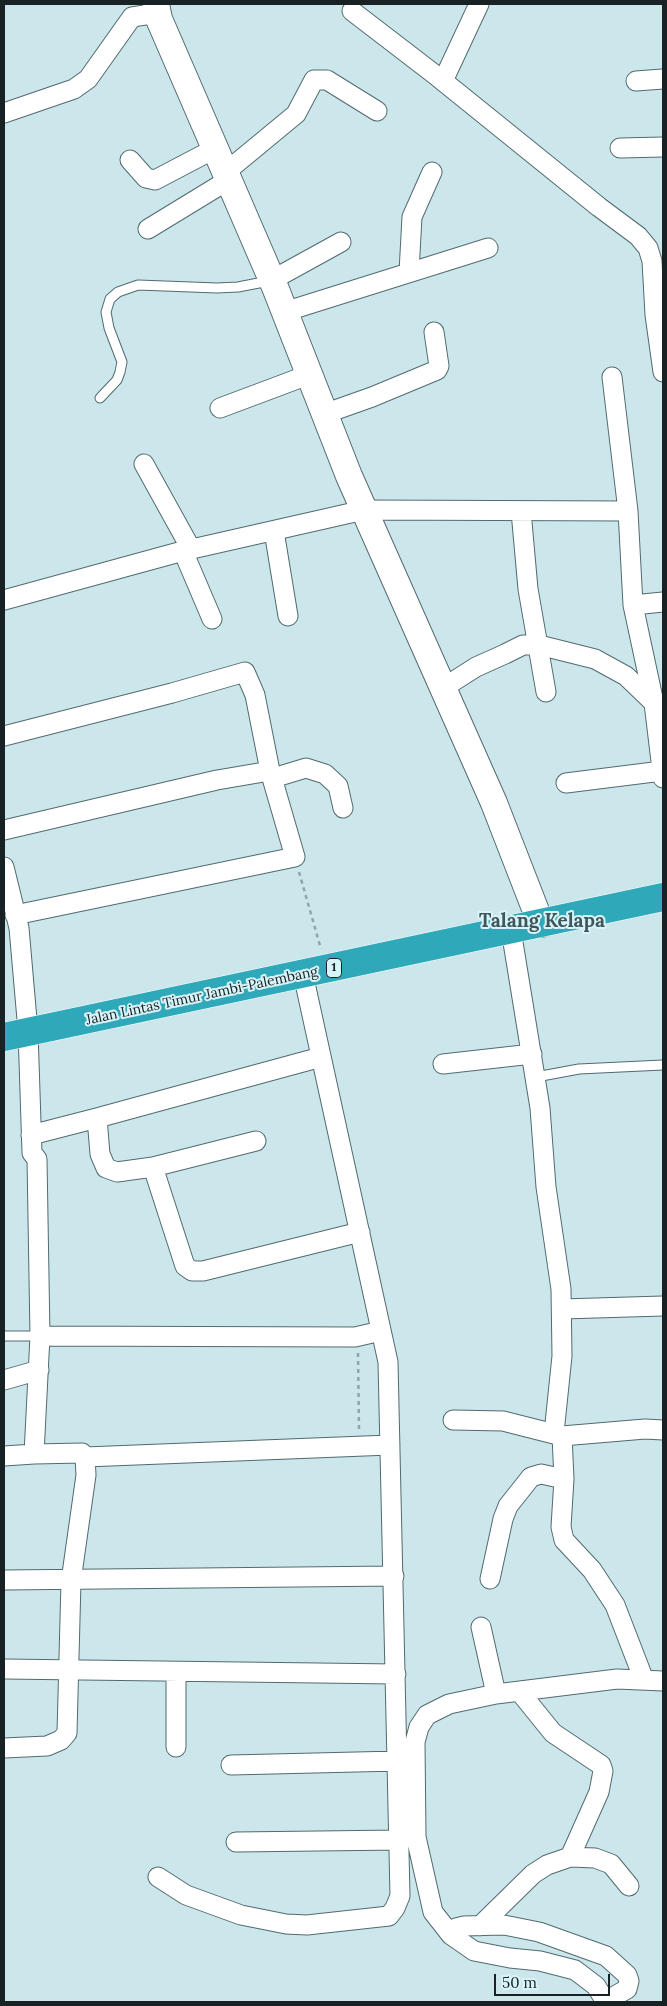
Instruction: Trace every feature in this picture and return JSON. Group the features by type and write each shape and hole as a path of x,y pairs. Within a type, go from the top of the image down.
{"highway":[{"name":"Jalan Lintas Timur Jambi-Palembang","path":"16,1034 663,897"}],"street":[{"path":"443,81 479,4"},
{"path":"4,113 74,89 88,79 132,17 157,9 272,280 308,375 364,510 494,803 541,924"},
{"path":"352,11 638,236 658,260 655,315 663,372"},
{"path":"636,81 663,79"},
{"path":"148,229 228,175 296,114 314,80 327,80 378,111"},
{"path":"620,148 663,147"},
{"path":"130,160 146,178 155,180 216,148"},
{"path":"409,272 412,217 432,172"},
{"path":"272,280 341,242"},
{"path":"284,312 488,248"},
{"path":"324,414 372,397 437,370 439,366 434,332"},
{"path":"220,408 308,375"},
{"path":"566,783 663,775 654,702 633,605 628,511 612,377"},
{"path":"144,464 187,550 212,619"},
{"path":"4,600 187,550 364,510 628,511"},
{"path":"522,511 528,589 546,692"},
{"path":"274,531 288,616"},
{"path":"633,605 663,602"},
{"path":"443,688 476,667 505,654 523,646 539,645 595,659 626,676 654,702"},
{"path":"4,736 172,693 245,672 255,695 271,774 295,857 15,915"},
{"path":"4,830 217,780 306,768 325,774 338,786 343,808"},
{"path":"4,867 19,928 16,1034 32,1153 37,1159 40,1336 34,1454"},
{"path":"511,930 536,1077 546,1187 562,1309 558,1434 564,1479 561,1527 564,1540 592,1570 614,1606 644,1680"},
{"path":"158,1878 186,1895 241,1915 286,1924 307,1925 389,1916 396,1908 400,1896 388,1362 321,1057 315,972"},
{"path":"443,1064 532,1054"},
{"path":"31,1135 321,1057"},
{"path":"96,1118 100,1154 106,1168 116,1172 153,1167 256,1141"},
{"path":"153,1167 186,1266 192,1271 203,1271 360,1232"},
{"path":"562,1309 663,1306"},
{"path":"40,1336 354,1337 381,1331"},
{"path":"4,1380 39,1370"},
{"path":"453,1420 503,1421 558,1434 645,1429 663,1430"},
{"path":"85,1457 390,1445"},
{"path":"4,1456 80,1452 85,1457 84,1500 71,1581 67,1733 61,1740 38,1747 4,1748"},
{"path":"490,1579 502,1519 508,1506 526,1481 535,1475 564,1479"},
{"path":"4,1580 71,1581 394,1576"},
{"path":"481,1627 496,1694"},
{"path":"4,1669 396,1674"},
{"path":"176,1672 176,1747"},
{"path":"451,1935 456,1928 504,1925 539,1932 606,1956 627,1975 629,1981 627,1989 606,2002 596,1986 574,1970 540,1961 474,1951 451,1935 433,1912 416,1837 415,1742 419,1727 427,1714 438,1708 496,1694 617,1679 663,1681"},
{"path":"519,1692 553,1733 601,1765 603,1771 599,1792 570,1857"},
{"path":"231,1765 398,1761"},
{"path":"236,1842 399,1840"},
{"path":"480,1926 533,1874 547,1865 570,1857 595,1858 611,1864 629,1886"}],"lane":[{"path":"100,398 117,380 122,362 109,328 106,312 110,299 118,292 138,285 217,288 238,287 272,280"},
{"path":"536,1077 579,1069 663,1065"},
{"path":"4,1336 40,1336"}],"path":[{"path":"295,857 315,972"},
{"path":"354,1337 358,1351 360,1446"}],"district":[{"name":"Talang Kelapa","path":"542,922"}]}
